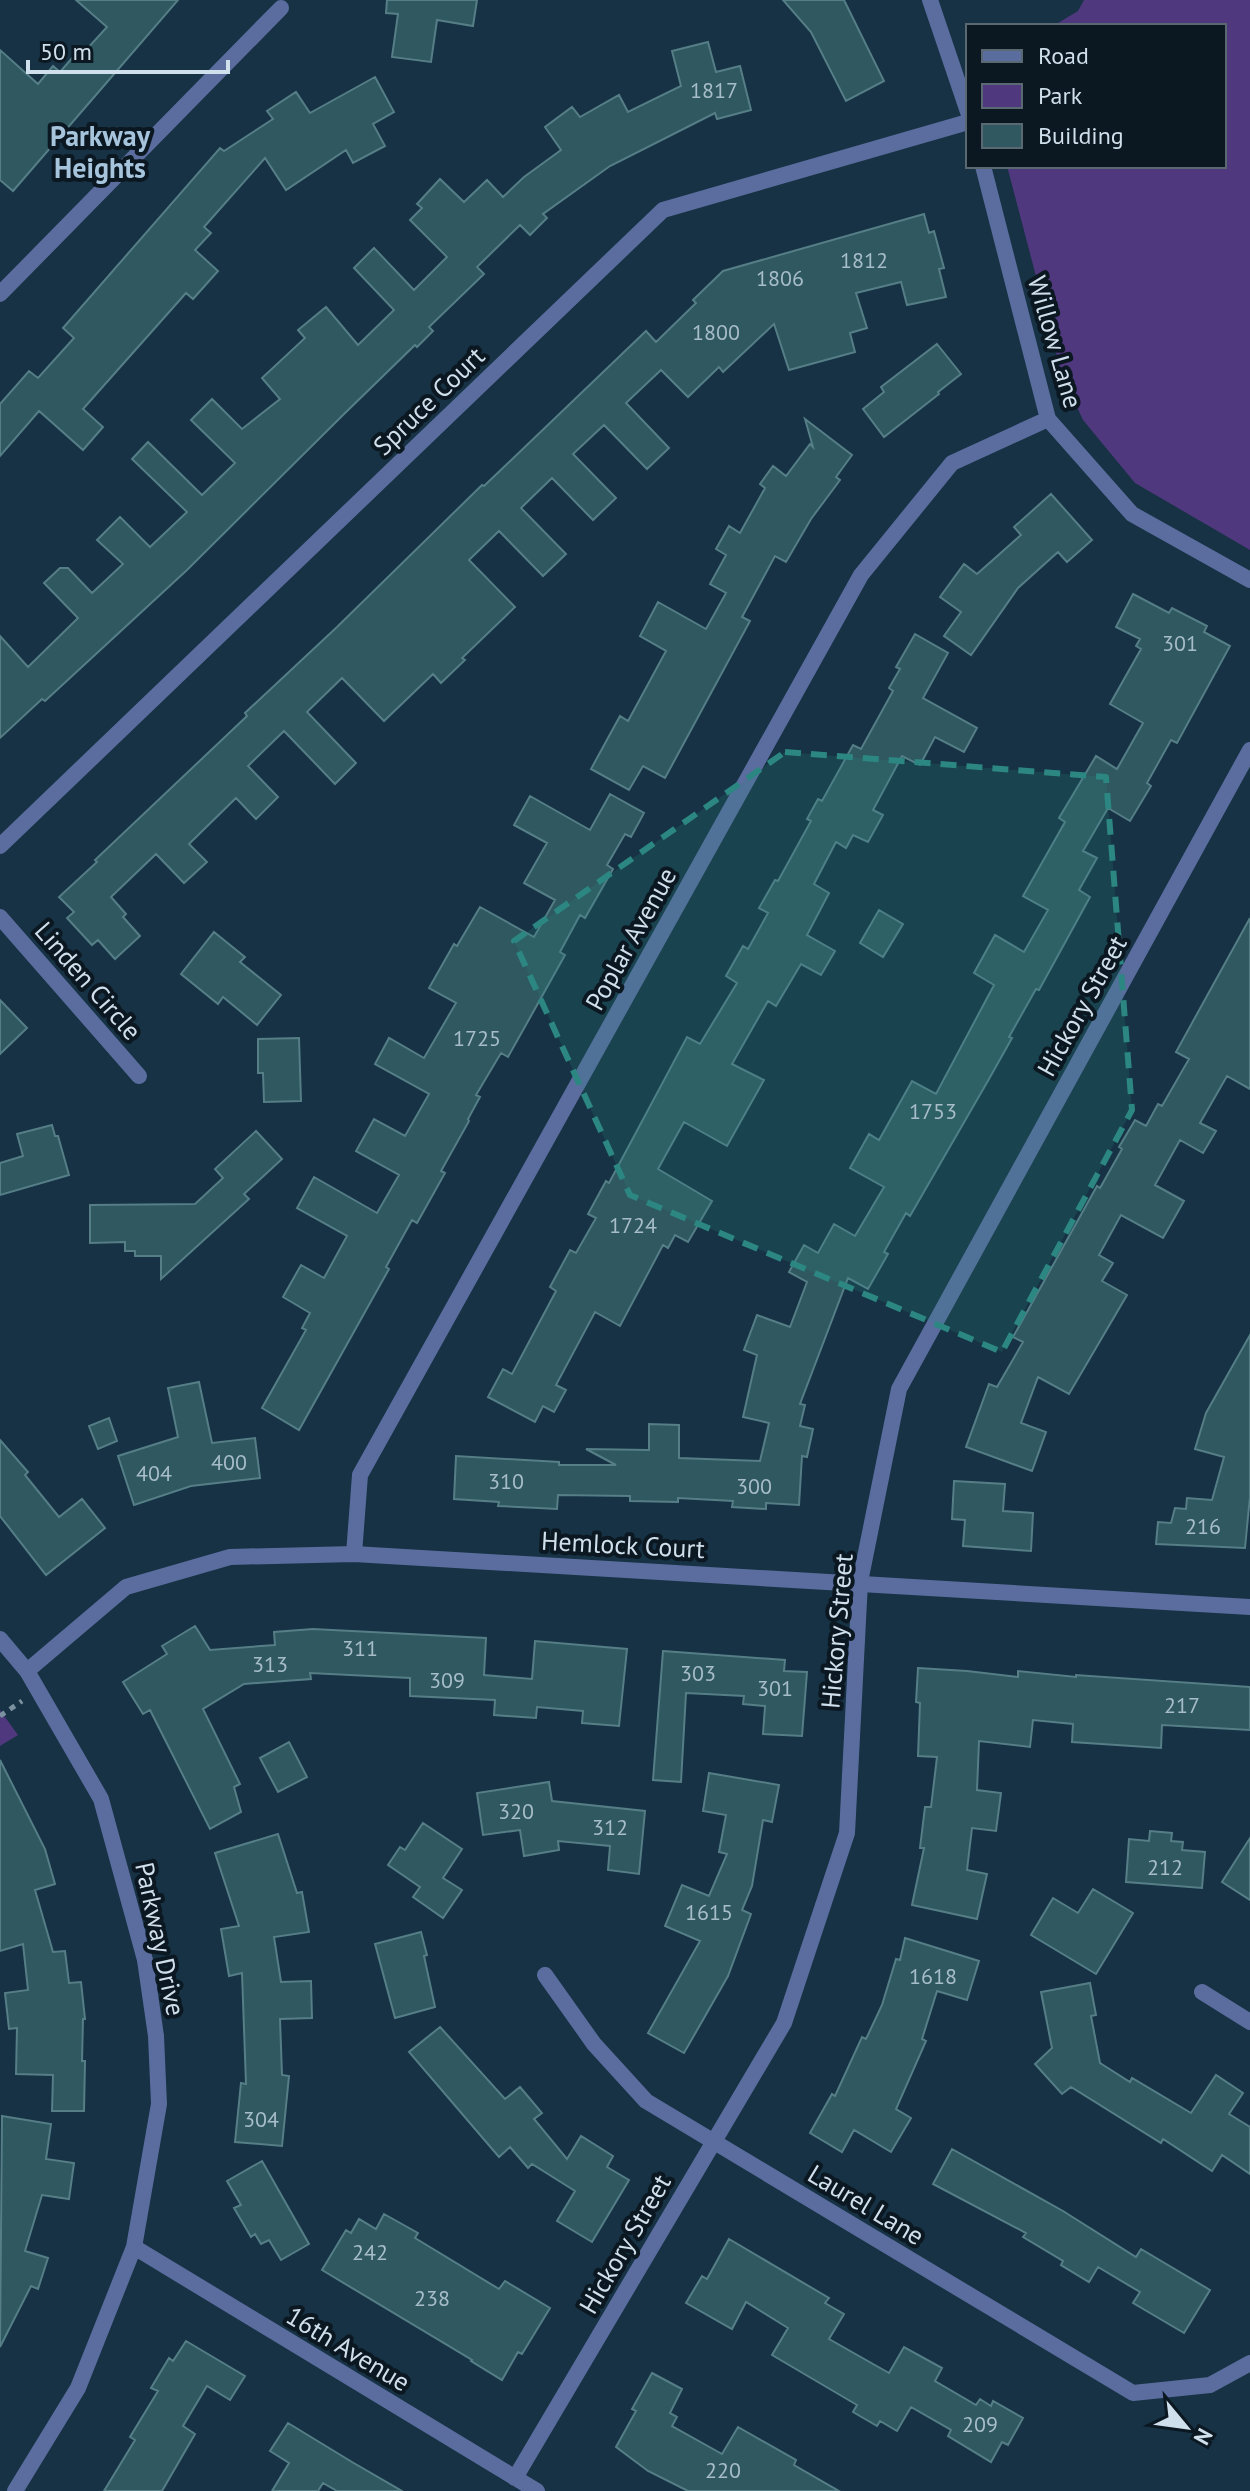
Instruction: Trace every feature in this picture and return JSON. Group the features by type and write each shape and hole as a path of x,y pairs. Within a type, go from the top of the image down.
{"street":[{"path":"930,0 966,106"},
{"path":"0,294 281,8"},
{"name":"Spruce Court","path":"0,846 663,210 966,123"},
{"name":"Willow Lane","path":"984,168 1048,419 1132,514 1250,580"},
{"name":"Poplar Avenue","path":"354,1554 360,1475 861,575 952,463 1048,419"},
{"name":"Hickory Street","path":"515,2478 784,2023 847,1833 860,1582 899,1389 1250,750"},
{"name":"Linden Circle","path":"0,917 139,1076"},
{"name":"Hemlock Court","path":"27,1671 126,1587 230,1557 354,1554 1250,1607"},
{"name":"Parkway Drive","path":"0,1639 27,1671 101,1799 145,1960 156,2036 159,2104 134,2247 78,2388 15,2491"},
{"name":"Laurel Lane","path":"545,1975 594,2044 646,2101 1133,2393 1210,2385 1250,2363"},
{"path":"1202,1992 1250,2022"},
{"name":"16th Avenue","path":"134,2247 537,2491"}],"path":[{"path":"0,1716 24,1700"}],"highlighted area":[{"path":"785,752 1106,777 1132,1110 1002,1352 630,1195 514,941"}],"green space":[{"path":"1084,0 1250,0 1250,550 1135,483 1083,420 1062,375 1008,168 1226,168 1226,24 1056,24 1078,11"},
{"path":"0,1710 18,1735 0,1746"}],"building":[{"path":"76,0 178,0 13,191 0,180 0,50 38,84 53,66 60,72 72,58 76,61 107,27"},
{"path":"387,0 477,0 473,26 437,20 431,62 392,57 398,14 386,13"},
{"path":"783,0 844,0 884,81 846,101 811,32"},
{"path":"708,42 716,72 740,66 751,110 717,119 715,113 610,166 543,214 547,218 530,235 520,225 477,267 484,274 429,327 433,331 417,347 415,345 187,570 45,701 42,699 0,738 0,636 28,667 78,618 44,583 60,568 68,568 92,593 123,564 97,540 120,517 150,547 187,512 132,459 148,442 202,495 235,463 191,420 212,399 242,429 280,399 262,378 305,338 298,330 326,307 358,345 394,310 354,268 374,248 414,290 447,257 410,220 422,208 417,204 440,179 464,202 487,180 503,197 561,150 545,127 572,107 580,117 619,95 628,112 681,86 672,51"},
{"path":"375,77 394,112 373,124 385,146 353,163 346,150 286,190 265,158 204,227 211,233 195,250 218,271 193,299 186,293 83,409 103,427 83,450 39,411 0,456 0,404 29,371 38,378 74,338 63,328 220,148 224,151 273,119 267,111 296,92 310,113"},
{"path":"924,214 929,233 934,231 944,268 939,269 946,297 907,305 901,282 856,293 867,328 850,333 855,352 789,370 774,324 723,372 719,367 688,397 661,370 626,403 669,448 647,469 604,425 573,454 616,498 593,520 552,478 521,508 566,554 543,576 499,531 469,560 515,607 462,658 465,660 441,683 433,674 384,721 342,678 307,712 356,763 335,784 284,731 248,766 278,797 256,819 236,798 189,844 207,862 184,883 156,854 111,897 140,936 115,959 98,940 92,945 67,918 74,912 59,897 97,862 95,860 482,485 646,331 656,342 723,271"},
{"path":"937,344 961,374 884,437 863,409 884,392 881,387"},
{"path":"805,419 852,455 836,477 840,480 811,519 786,562 775,556 742,617 750,621 665,778 643,766 629,790 591,769 620,716 628,721 666,651 640,636 658,602 706,629 726,593 710,584 726,555 716,549 729,526 740,533 765,488 760,484 773,466 786,476 810,444 813,447"},
{"path":"1051,494 1092,540 1067,562 1058,552 1018,588 971,655 944,636 961,612 940,597 964,564 977,574 1021,535 1014,527"},
{"path":"1133,594 1169,613 1172,608 1207,626 1204,632 1230,646 1177,743 1171,740 1147,783 1151,786 1130,821 1108,808 1083,851 1097,858 1079,890 1090,897 910,1216 906,1213 868,1289 848,1278 800,1404 805,1405 800,1426 813,1429 807,1457 802,1456 799,1505 766,1503 766,1509 732,1507 733,1501 678,1498 678,1502 630,1501 630,1496 558,1495 557,1509 498,1506 499,1502 454,1499 456,1456 559,1462 559,1465 616,1465 586,1449 649,1450 649,1424 679,1425 679,1458 760,1461 769,1423 743,1417 757,1355 744,1350 757,1315 790,1327 807,1282 789,1272 804,1245 818,1253 834,1224 855,1236 884,1187 850,1168 869,1134 879,1140 912,1081 936,1094 994,985 974,973 995,935 1024,952 1048,910 1023,896 1065,822 1059,818 1096,756 1117,769 1143,723 1110,704 1141,649 1136,646 1140,639 1116,627"},
{"path":"915,634 948,653 923,698 977,728 964,752 935,737 920,765 902,756 873,810 883,815 868,842 853,835 846,848 836,842 814,884 829,893 807,935 835,951 821,975 801,964 776,1006 768,1001 732,1064 764,1080 727,1146 684,1122 658,1169 712,1201 688,1242 675,1235 668,1248 663,1245 620,1326 595,1312 556,1385 566,1390 554,1412 543,1406 535,1422 488,1397 503,1369 512,1374 556,1291 550,1287 570,1250 576,1253 596,1218 588,1214 606,1181 609,1183 687,1037 700,1044 737,983 726,976 743,946 748,949 768,913 759,908 775,880 778,881 811,821 807,819 818,799 822,801 853,745 861,749 893,691 889,688 900,669 896,667"},
{"path":"610,794 644,813 631,837 625,834 607,865 613,869 585,918 580,915 560,952 565,955 508,1057 501,1053 476,1095 480,1097 469,1121 441,1171 445,1173 417,1223 412,1220 386,1267 389,1269 299,1430 262,1408 306,1330 302,1328 310,1313 283,1297 301,1265 324,1278 347,1236 297,1208 314,1177 377,1213 399,1175 356,1151 374,1119 405,1136 429,1094 375,1064 389,1038 424,1058 456,1003 429,988 480,907 534,937 555,900 524,883 547,843 514,825 530,796 590,830"},
{"path":"879,910 903,924 883,957 860,943"},
{"path":"1250,918 1250,1089 1227,1076 1200,1123 1216,1131 1203,1153 1180,1140 1155,1185 1184,1201 1163,1238 1121,1215 1099,1255 1113,1263 1102,1281 1127,1295 1069,1394 1038,1377 1021,1423 1046,1432 1032,1471 966,1447 989,1384 997,1387 1023,1342 1013,1337 1097,1186 1100,1188 1122,1149 1119,1147 1135,1120 1146,1126 1158,1104 1162,1106 1189,1059 1176,1052"},
{"path":"214,932 245,957 240,962 281,995 257,1025 223,997 218,1004 181,974"},
{"path":"0,1000 27,1028 0,1054"},
{"path":"299,1038 301,1101 264,1102 263,1073 258,1073 258,1039"},
{"path":"52,1125 69,1175 0,1195 0,1163 23,1156 17,1134"},
{"path":"256,1131 282,1159 244,1194 249,1199 161,1279 161,1256 135,1256 135,1251 125,1251 125,1242 90,1243 90,1205 195,1204 223,1178 215,1169"},
{"path":"1250,1335 1250,1496 1245,1548 1156,1544 1158,1522 1171,1523 1175,1508 1186,1509 1187,1498 1212,1500 1224,1457 1195,1449 1206,1413"},
{"path":"199,1382 212,1443 255,1438 260,1478 191,1486 134,1505 118,1456 178,1437 168,1388"},
{"path":"109,1418 117,1441 98,1449 89,1426"},
{"path":"0,1440 28,1472 25,1475 59,1517 82,1499 105,1528 46,1575 0,1516"},
{"path":"954,1481 1005,1484 1003,1511 1033,1513 1031,1551 963,1546 965,1520 952,1519"},
{"path":"195,1626 210,1650 275,1645 274,1632 313,1629 486,1638 484,1675 532,1679 535,1641 627,1649 619,1726 582,1723 583,1711 537,1707 536,1718 494,1715 495,1700 410,1696 410,1678 310,1673 311,1679 244,1684 203,1709 240,1784 234,1787 241,1812 210,1829 150,1710 143,1714 123,1682 167,1654 162,1646"},
{"path":"663,1651 785,1660 784,1671 807,1672 802,1736 763,1734 765,1706 743,1704 744,1696 686,1693 681,1782 653,1780"},
{"path":"918,1668 1018,1677 1018,1671 1250,1687 1250,1730 1162,1725 1161,1748 1072,1742 1073,1724 1033,1720 1030,1747 979,1741 977,1790 1001,1793 996,1831 972,1828 967,1870 987,1874 977,1919 912,1905 924,1848 920,1848 925,1807 931,1807 937,1757 918,1756"},
{"path":"289,1742 307,1777 278,1792 260,1758"},
{"path":"0,1760 45,1849 55,1884 35,1890 53,1952 65,1951 69,1983 81,1982 85,2019 82,2061 85,2061 84,2111 52,2111 53,2075 16,2074 17,2028 9,2029 5,1993 28,1990 23,1944 0,1951"},
{"path":"709,1773 779,1785 772,1822 763,1820 752,1886 742,1910 751,1914 728,1976 684,2053 648,2033 700,1941 665,1926 682,1885 709,1896 727,1854 719,1852 726,1815 703,1811"},
{"path":"549,1782 552,1801 645,1811 639,1874 608,1870 610,1846 558,1841 559,1850 524,1856 520,1830 483,1835 477,1793"},
{"path":"423,1823 462,1849 443,1878 462,1890 443,1918 413,1897 420,1887 388,1865 400,1847 405,1850"},
{"path":"1150,1831 1172,1833 1171,1841 1183,1842 1182,1850 1205,1852 1202,1888 1126,1882 1129,1839 1149,1841"},
{"path":"278,1834 297,1893 302,1892 309,1932 274,1937 281,1982 311,1981 312,2018 280,2019 282,2075 289,2076 282,2146 235,2142 241,2083 246,2084 242,1973 229,1976 221,1929 239,1926 215,1853"},
{"path":"1250,1838 1250,1900 1222,1882"},
{"path":"1093,1889 1133,1913 1096,1974 1031,1935 1053,1898 1078,1913"},
{"path":"421,1932 435,2007 395,2018 375,1944"},
{"path":"905,1938 979,1961 967,2000 937,1991 922,2039 926,2041 896,2109 911,2118 891,2152 854,2130 842,2152 810,2133 832,2094 835,2096 862,2037 866,2039 882,2005 896,1959 900,1960"},
{"path":"1090,1983 1096,2015 1091,2016 1100,2063 1191,2113 1216,2075 1243,2093 1229,2114 1250,2127 1250,2174 1222,2155 1212,2171 1163,2139 1161,2143 1071,2087 1062,2094 1035,2064 1052,2048 1041,1992"},
{"path":"440,2027 505,2099 520,2087 542,2113 534,2119 567,2159 581,2136 613,2156 607,2167 629,2180 592,2242 557,2221 575,2191 532,2164 528,2168 510,2147 499,2157 409,2052"},
{"path":"2,2116 51,2124 46,2159 74,2163 69,2199 42,2195 25,2251 48,2258 38,2289 31,2286 0,2347"},
{"path":"952,2149 1063,2211 1136,2257 1141,2249 1210,2290 1184,2333 1133,2303 1140,2292 1098,2267 1089,2282 1061,2265 1063,2261 1023,2237 1026,2233 933,2184"},
{"path":"262,2161 309,2244 281,2260 269,2240 261,2244 255,2234 251,2237 234,2208 241,2205 227,2181"},
{"path":"384,2214 418,2233 415,2238 499,2289 505,2281 550,2308 502,2380 322,2270 346,2230 351,2233 359,2219 376,2229"},
{"path":"729,2239 829,2298 825,2303 844,2314 829,2339 889,2373 904,2347 942,2368 935,2381 976,2405 980,2399 991,2406 993,2401 1023,2418 1008,2445 1002,2442 991,2462 948,2436 951,2430 911,2407 897,2431 880,2421 877,2426 853,2412 857,2405 772,2355 788,2328 746,2302 732,2329 686,2303 702,2276 707,2279"},
{"path":"186,2341 245,2376 230,2400 207,2386 183,2426 195,2434 162,2491 104,2491 135,2440 130,2437 158,2391 151,2388 169,2358 173,2361"},
{"path":"652,2373 682,2389 670,2413 677,2417 672,2426 722,2454 738,2427 796,2460 794,2465 839,2491 688,2491 648,2471 616,2447"},
{"path":"288,2423 402,2491 337,2491 323,2483 318,2491 272,2491 289,2463 270,2451"}],"district":[{"name":"Parkway Heights","path":"100,152"}]}
